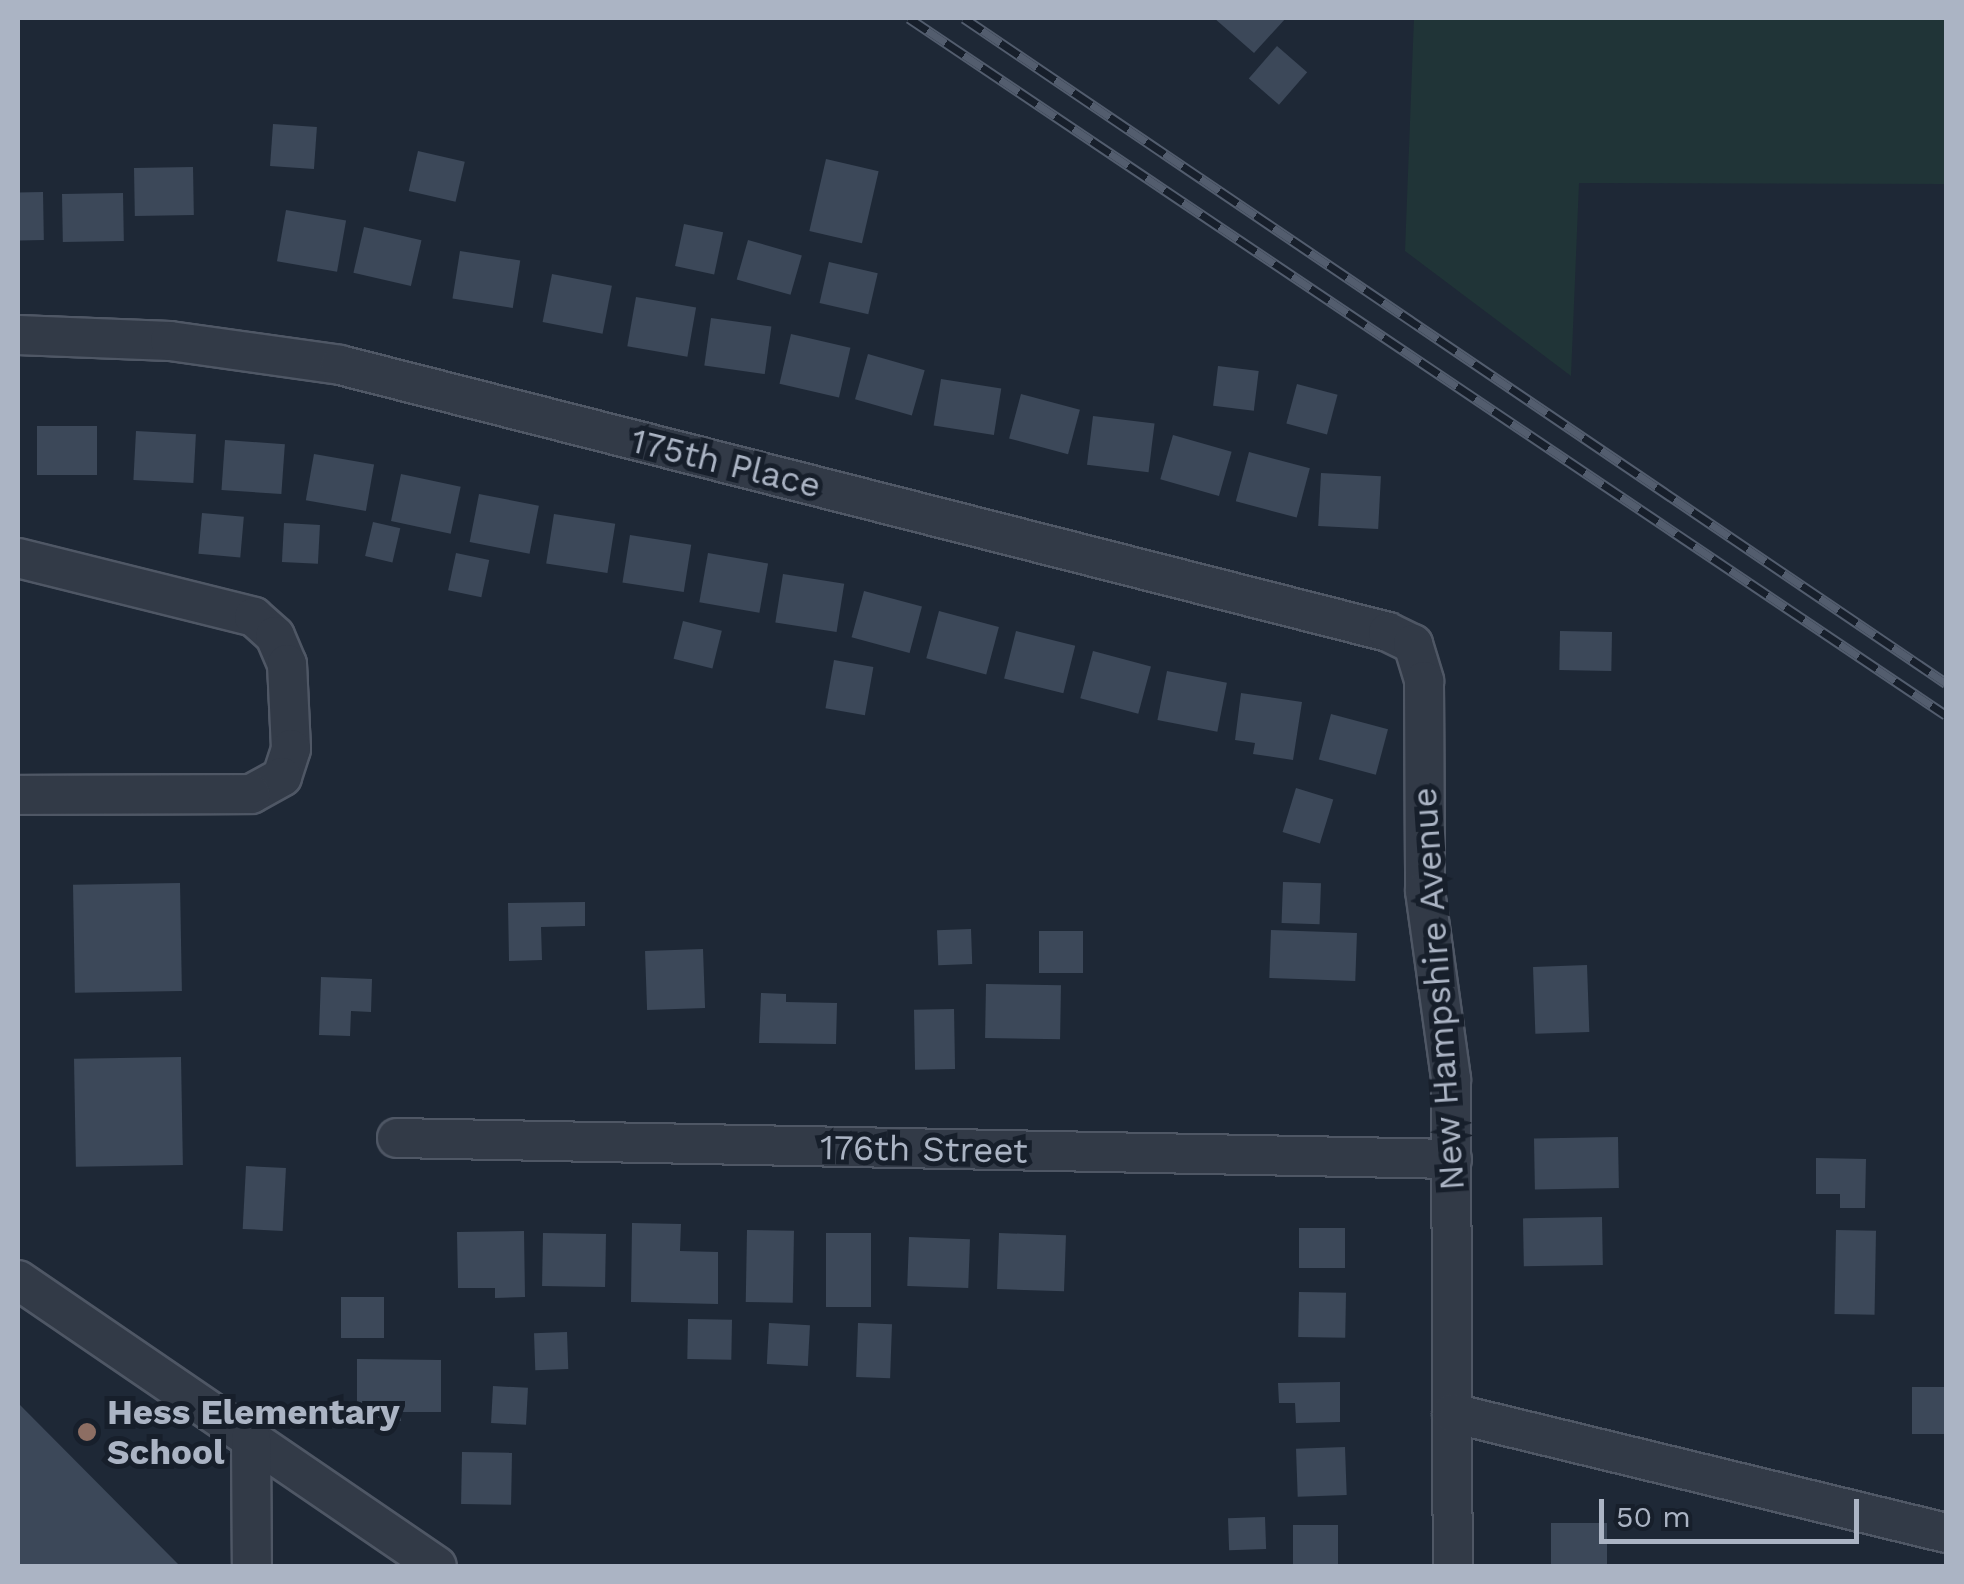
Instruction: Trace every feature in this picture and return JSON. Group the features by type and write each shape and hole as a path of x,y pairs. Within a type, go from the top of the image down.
{"street":[{"name":"175th Place","path":"18,335 219,346 340,365 1388,632 1420,652"},
{"path":"18,558 254,617 275,636 287,664 291,749 282,777 250,794 18,796"},
{"name":"New Hampshire Avenue","path":"1420,652 1425,890 1451,1079 1453,1566"},
{"name":"176th Street","path":"396,1138 1452,1159"},
{"path":"18,1280 437,1566"},
{"path":"1452,1413 1946,1533"},
{"path":"252,1438 252,1566"}],"green space":[{"path":"1414,18 1946,18 1946,184 1579,183 1571,376 1405,251"}],"building":[{"path":"1214,18 1286,18 1254,53"},
{"path":"1277,46 1307,72 1279,105 1249,78"},
{"path":"273,124 317,127 314,169 270,166"},
{"path":"418,151 465,162 456,202 409,191"},
{"path":"826,159 879,171 862,243 809,231"},
{"path":"193,167 194,215 135,216 134,168"},
{"path":"18,192 43,192 44,240 19,240"},
{"path":"123,193 124,241 63,242 62,194"},
{"path":"286,210 346,221 337,272 277,261"},
{"path":"684,224 723,232 714,274 675,266"},
{"path":"364,227 421,240 411,286 353,273"},
{"path":"748,240 802,255 791,295 737,279"},
{"path":"460,251 520,261 513,308 452,298"},
{"path":"829,262 878,273 868,314 820,303"},
{"path":"552,274 612,286 603,334 543,322"},
{"path":"636,297 696,308 687,357 627,346"},
{"path":"711,318 771,326 765,374 704,366"},
{"path":"791,334 850,348 839,397 780,384"},
{"path":"868,354 925,370 912,415 855,399"},
{"path":"1218,366 1259,371 1254,411 1213,406"},
{"path":"941,379 1001,389 994,435 934,425"},
{"path":"1297,384 1338,395 1327,434 1286,424"},
{"path":"1021,394 1080,410 1068,454 1009,438"},
{"path":"1093,416 1155,424 1149,472 1087,465"},
{"path":"37,426 97,426 97,475 37,475"},
{"path":"136,431 196,434 193,483 133,480"},
{"path":"1173,435 1232,452 1219,496 1160,479"},
{"path":"225,440 285,444 281,494 222,490"},
{"path":"1249,452 1310,468 1297,518 1236,501"},
{"path":"314,454 374,465 366,511 306,500"},
{"path":"1321,473 1381,476 1378,529 1318,526"},
{"path":"401,474 461,487 451,534 391,521"},
{"path":"479,494 539,506 530,554 470,542"},
{"path":"202,513 244,517 240,558 198,554"},
{"path":"554,514 615,524 607,573 546,563"},
{"path":"373,522 400,528 392,562 365,556"},
{"path":"284,523 320,525 318,564 282,562"},
{"path":"630,535 691,545 684,592 622,582"},
{"path":"456,553 489,560 481,597 448,590"},
{"path":"708,553 768,564 759,613 699,602"},
{"path":"783,574 844,584 837,632 775,622"},
{"path":"864,591 922,607 910,653 852,637"},
{"path":"939,611 999,627 986,674 926,658"},
{"path":"683,621 722,631 712,669 674,659"},
{"path":"1016,631 1075,646 1063,693 1004,679"},
{"path":"1560,631 1612,632 1611,671 1559,670"},
{"path":"1093,651 1151,667 1138,714 1080,698"},
{"path":"834,660 873,667 865,715 825,708"},
{"path":"1167,671 1227,683 1217,732 1157,720"},
{"path":"1241,693 1302,702 1293,760 1253,754 1255,743 1235,740"},
{"path":"1331,714 1388,729 1376,775 1319,759"},
{"path":"1296,788 1333,799 1320,843 1283,832"},
{"path":"1283,882 1321,883 1320,924 1282,923"},
{"path":"180,883 182,991 75,993 73,885"},
{"path":"585,902 585,926 541,927 542,960 509,961 508,903"},
{"path":"971,929 972,964 938,965 937,930"},
{"path":"1271,930 1357,933 1355,981 1269,978"},
{"path":"1039,931 1083,931 1083,973 1039,973"},
{"path":"703,949 705,1008 647,1010 645,951"},
{"path":"1587,965 1589,1032 1535,1034 1533,967"},
{"path":"321,977 372,979 371,1012 351,1011 350,1036 319,1035"},
{"path":"986,984 1061,985 1060,1039 985,1038"},
{"path":"761,993 786,994 786,1002 837,1003 836,1044 759,1043"},
{"path":"954,1009 955,1069 915,1070 914,1010"},
{"path":"181,1057 183,1165 76,1167 74,1059"},
{"path":"1618,1137 1619,1188 1535,1189 1534,1138"},
{"path":"1816,1158 1866,1159 1865,1208 1840,1208 1840,1194 1816,1194"},
{"path":"246,1166 286,1168 283,1231 243,1229"},
{"path":"1602,1217 1603,1265 1524,1266 1523,1218"},
{"path":"632,1223 681,1224 680,1251 718,1252 718,1304 631,1302"},
{"path":"1299,1228 1345,1228 1345,1268 1299,1268"},
{"path":"747,1230 794,1231 793,1303 746,1302"},
{"path":"1836,1230 1876,1231 1875,1315 1835,1314"},
{"path":"524,1231 525,1297 495,1298 495,1288 458,1288 457,1232"},
{"path":"543,1233 606,1234 605,1287 542,1286"},
{"path":"826,1233 871,1233 871,1307 826,1307"},
{"path":"999,1233 1066,1235 1064,1291 997,1289"},
{"path":"909,1237 970,1239 968,1288 907,1286"},
{"path":"1299,1292 1346,1293 1345,1338 1298,1337"},
{"path":"341,1297 384,1297 384,1338 341,1338"},
{"path":"688,1319 732,1320 731,1360 687,1359"},
{"path":"769,1323 810,1325 808,1366 767,1364"},
{"path":"858,1323 892,1324 890,1378 856,1377"},
{"path":"567,1332 568,1369 535,1370 534,1333"},
{"path":"357,1359 441,1360 441,1412 401,1412 401,1421 357,1420"},
{"path":"1340,1382 1340,1422 1296,1423 1295,1403 1279,1403 1278,1383"},
{"path":"493,1386 528,1388 526,1425 491,1423"},
{"path":"1912,1387 1946,1387 1946,1434 1912,1434"},
{"path":"18,1403 180,1566 18,1566"},
{"path":"1345,1447 1347,1495 1298,1497 1296,1449"},
{"path":"462,1452 512,1453 511,1505 461,1504"},
{"path":"1265,1517 1266,1549 1229,1550 1228,1518"},
{"path":"1551,1523 1607,1523 1607,1566 1551,1566"},
{"path":"1293,1525 1338,1525 1338,1566 1293,1566"}],"railway":[{"path":"909,18 1946,715"},
{"path":"964,18 1946,683"}],"place":[{"name":"Hess Elementary School","path":"87,1432"}]}
